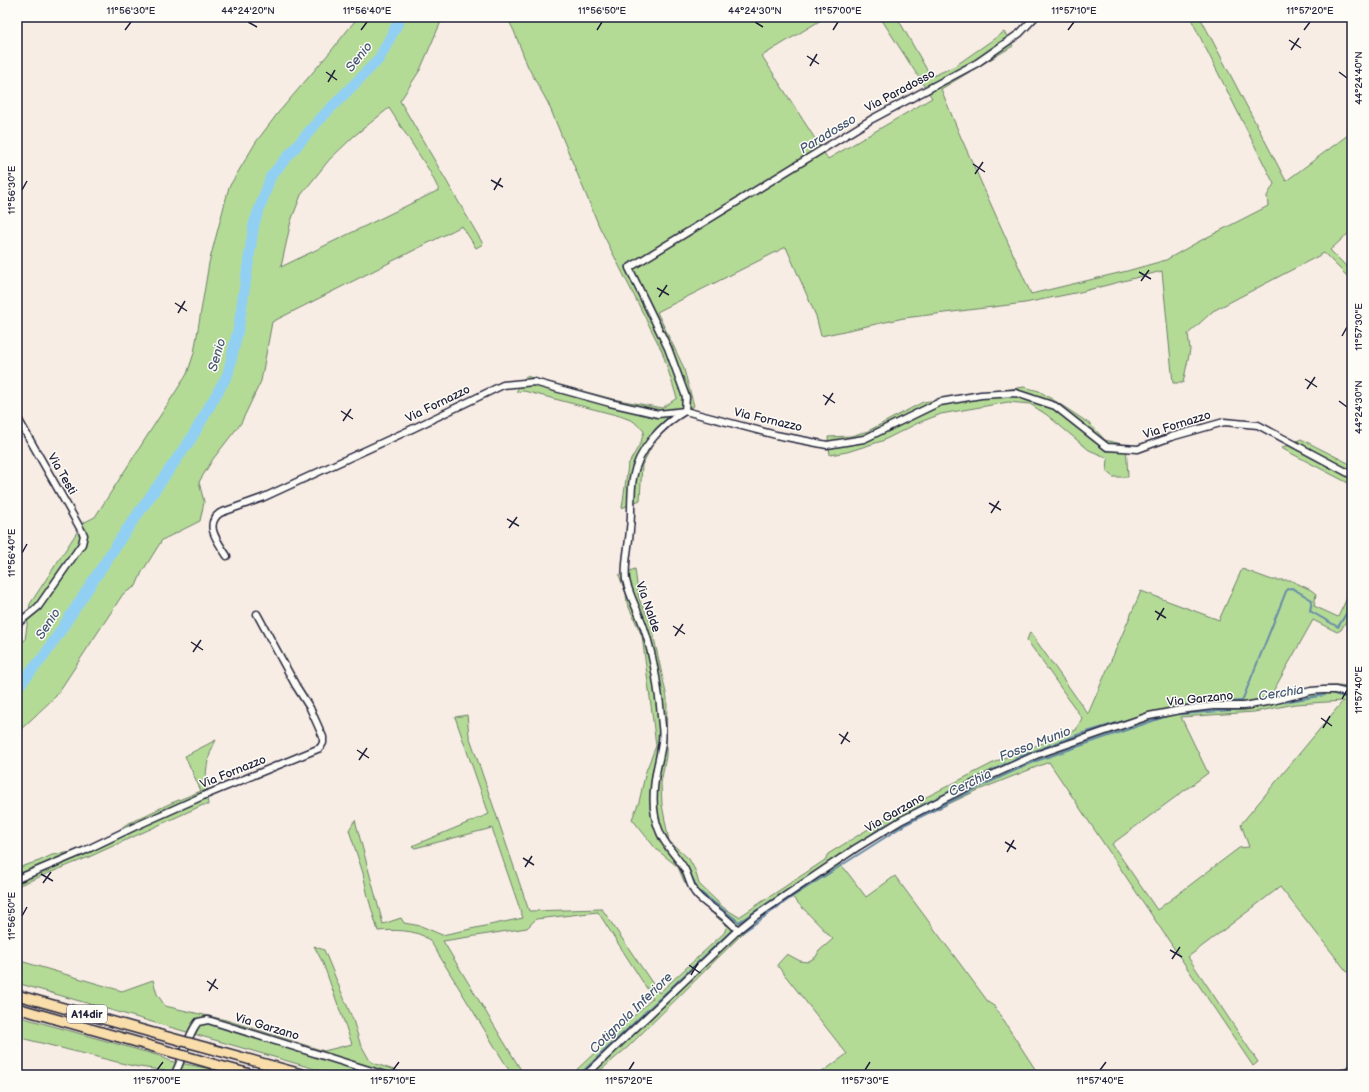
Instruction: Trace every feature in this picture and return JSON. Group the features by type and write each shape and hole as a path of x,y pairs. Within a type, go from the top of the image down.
{"highway":[{"name":"A14dir","path":"17,995 305,1075"},
{"name":"A14dir","path":"17,1008 254,1075"}],"main road":[{"path":"1342,1075 1352,1070"}],"street":[{"name":"Via Paradosso","path":"685,411 686,397 668,348 629,268 872,119 977,63 1020,33 1035,17"},
{"name":"Via Fornazzo","path":"227,556 212,528 214,517 220,513 262,498 503,385 534,382 610,403 658,414 685,411 776,435 827,445 864,439 940,402 981,395 1016,393 1055,406 1107,446 1138,449 1224,422 1258,424 1352,475"},
{"name":"Via Nalde","path":"685,411 674,418 649,443 636,468 632,489 632,514 626,575 627,584 650,647 663,728 662,745 655,780 654,794 657,824 662,839 685,869 698,896 725,917 738,930"},
{"name":"Via Testi","path":"17,417 84,535 82,544 38,607 17,624"},
{"name":"Via Fornazzo","path":"17,879 86,850 134,826 196,799 320,748 323,743 322,737 310,708 296,686 257,614"},
{"name":"Via Garzano","path":"586,1075 738,930 754,917 856,848 902,820 981,780 1036,755 1149,716 1213,706 1244,706 1272,701 1311,691 1335,690 1352,694"},
{"name":"Via Garzano","path":"174,1075 180,1066 191,1030 198,1022 208,1020 385,1075"}],"green space":[{"path":"358,17 443,17 420,70 400,101 483,244 476,248 462,226 272,322 261,381 241,423 213,459 199,482 204,502 200,521 162,540 142,572 136,586 123,594 56,696 17,733 17,647 25,640 30,604 83,523 95,517 187,374 194,353 209,263 229,187 256,142 278,113","holes":["389,108 429,170 439,190 281,267 291,221 301,195 329,160 354,136"]},
{"path":"507,17 826,17 762,56 828,159 932,98 880,17 897,17 931,77 955,66 1004,32 1013,46 941,89 959,133 1031,294 1166,260 1268,206 1267,196 1274,184 1190,17 1200,17 1286,181 1352,132 1352,230 1330,250 1352,272 1352,281 1324,253 1213,311 1188,334 1190,350 1183,383 1173,383 1162,271 1080,292 1025,303 904,318 821,336 816,316 786,247 657,312 683,366 694,406 666,419 642,465 640,500 622,508 628,465 641,442 644,431 633,421 620,416 524,391 516,392 526,376 613,399 662,408 677,398 662,351 599,226 548,103 528,67"},
{"path":"1024,387 1039,391 1066,408 1090,424 1105,440 1126,445 1128,477 1113,477 1107,472 1108,458 1089,450 1047,415 1030,404 1008,402 941,414 918,423 882,441 847,452 830,455 828,437 851,436 868,431 923,402"},
{"path":"1301,439 1352,465 1352,485 1281,448"},
{"path":"635,569 639,599 651,624 667,698 666,756 661,783 662,805 669,841 689,859 695,870 699,884 724,908 739,917 825,860 828,854 891,815 1001,759 1076,730 1082,718 1027,640 1030,632 1088,714 1141,591 1219,620 1242,569 1272,580 1290,580 1311,590 1316,594 1314,606 1338,617 1348,596 1352,598 1352,611 1341,630 1337,632 1313,620 1271,695 1331,686 1352,688 1352,968 1348,973 1280,887 1188,957 1258,1062 1253,1066 1049,762 976,791 887,833 839,864 844,868 866,897 895,876 989,1003 994,1006 1039,1075 818,1075 847,1054 777,965 787,954 800,961 807,962 816,957 819,951 833,939 791,896 753,922 628,1047 595,1075 571,1075 653,998 598,912 536,919 527,928 443,941 524,1075 512,1075 429,940 417,933 397,930 378,931 363,873 349,830 355,820 383,924 401,918 404,923 421,926 442,935 523,918 492,828 415,848 412,846 489,814 455,717 467,715 469,735 529,911 602,909 659,993 724,933 727,926 698,901 684,881 678,867 656,849 632,819 639,802 646,771 656,746 642,636 627,603 626,594 619,575","holes":["1343,701 1241,824 1249,847 1239,848 1157,910 1112,844 1208,773 1181,717 1254,712 1295,704"]},
{"path":"216,740 209,756 206,772 208,805 203,805 89,857 17,886 17,868 52,855 98,848 125,825 169,804 201,791 185,756"},
{"path":"314,946 324,950 353,1020 360,1043 370,1061 409,1075 336,1075 17,983 17,960 122,991 153,980 157,994 165,1006 226,1020 324,1051 352,1044 323,963"},
{"path":"17,1016 160,1056 170,1061 206,1068 227,1075 171,1075 173,1072 133,1066 17,1037"}],"waterway":[{"name":"Senio","path":"17,688 44,656 123,535 191,439 228,374 239,325 254,224 271,176 320,119 379,59 401,17"},
{"name":"Paradosso","path":"631,262 637,260"},
{"name":"Paradosso","path":"625,266 627,271"},
{"name":"Fosso Munio","path":"863,840 881,828 927,803 1019,757 1080,734 1150,713 1189,705 1242,701 1287,589 1292,588 1312,600 1310,611 1338,627 1352,604"},
{"name":"Cerchia","path":"1334,694 1352,699"},
{"name":"Cerchia","path":"1261,706 1325,695"},
{"name":"Cerchia","path":"743,932 792,897 906,824 979,787 1036,761 1170,715 1245,709"},
{"name":"Fosso Munio","path":"688,869 698,890 739,922 809,876"},
{"name":"Cotignola Inferiore","path":"579,1075 731,931"}]}
